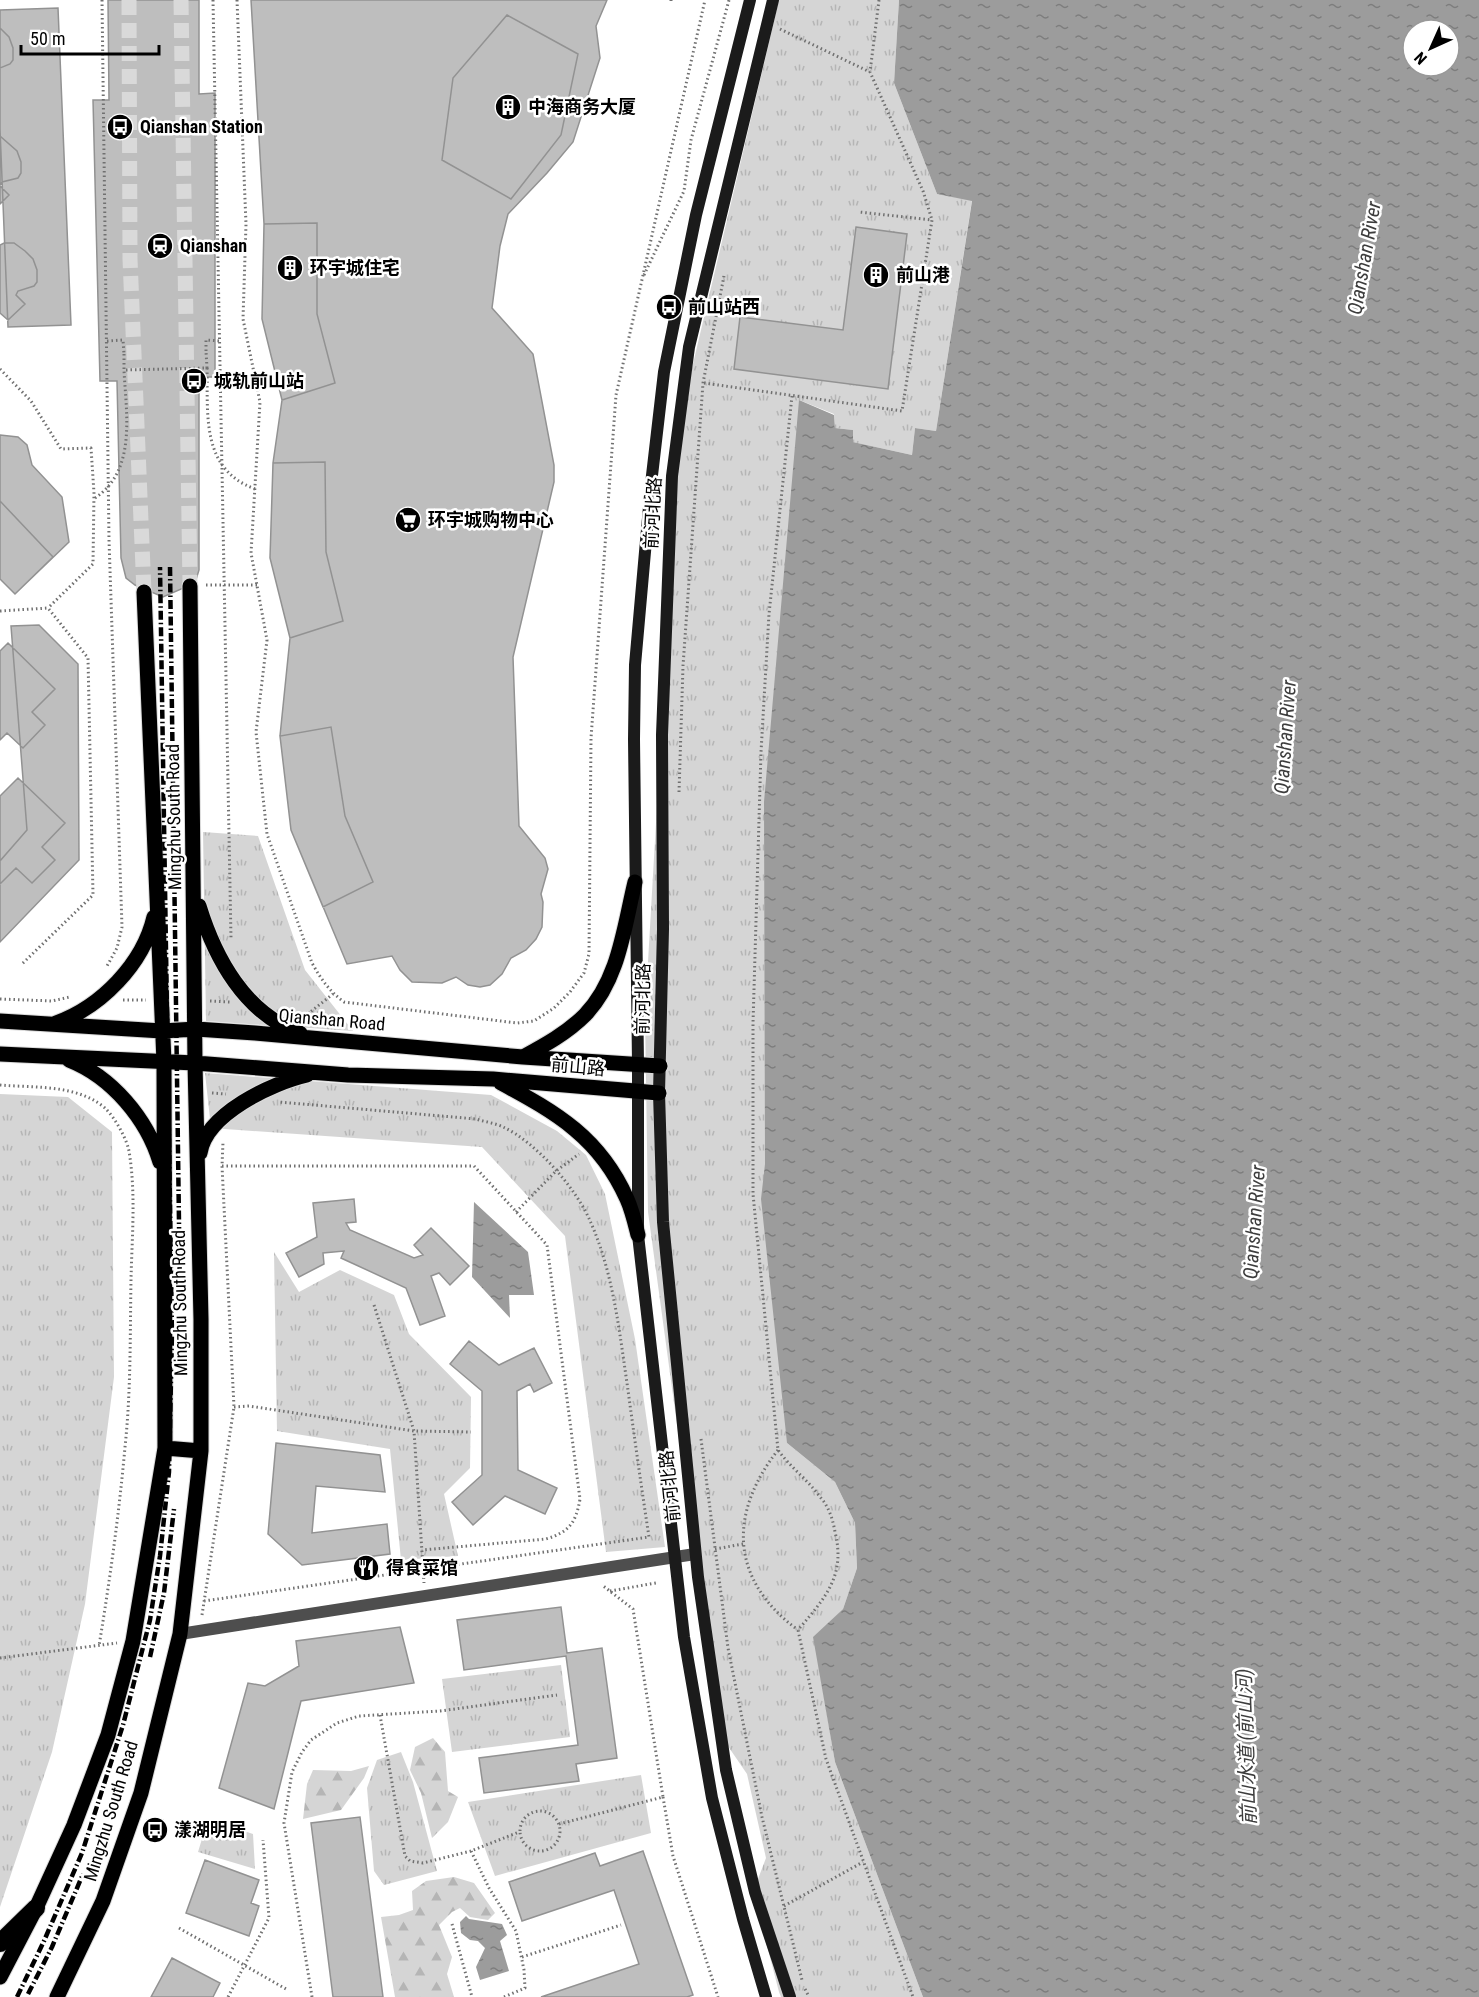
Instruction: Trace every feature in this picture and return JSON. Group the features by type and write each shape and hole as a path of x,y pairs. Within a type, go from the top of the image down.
{"highway":[{"path":"0,1943 36,1908"}],"main road":[{"name":"前河北路","path":"750,0 696,215 664,372 651,484 635,665 638,1065 636,1092 638,1235 684,1637 712,1798 766,1997"},
{"name":"前河北路","path":"773,0 688,347 672,476 662,735 663,929 659,1093 663,1222 695,1554 726,1770 755,1892 789,1997"},
{"name":"Mingzhu South Road","path":"57,1997 103,1900 141,1793 180,1634 201,1451 190,586"},
{"name":"Mingzhu South Road","path":"0,1977 36,1908 74,1825 108,1735 133,1641 165,1448 164,1062 144,592"},
{"path":"194,881 209,936 219,959 232,979 264,1014 290,1029 320,1039"},
{"path":"524,1057 566,1031 585,1014 603,992 615,963 635,882"},
{"path":"52,1024 92,1004 122,976 137,956 148,935 157,902"},
{"name":"Qianshan Road","path":"0,1021 162,1030 196,1029 524,1057 660,1066"},
{"path":"0,1054 493,1079 565,1120 592,1144 611,1170 628,1200 638,1235"},
{"path":"52,1056 82,1065 98,1074 122,1098 144,1126 159,1159 164,1178"},
{"path":"198,1168 201,1147 208,1133 229,1112 269,1088 322,1072"},
{"name":"前山路","path":"493,1079 659,1093"},
{"path":"165,1448 201,1451"}],"street":[{"path":"180,1634 675,1559 695,1554"}],"path":[{"path":"102,0 109,485 122,927 117,948 105,969"},
{"path":"213,0 231,945"},
{"path":"237,0 246,224 243,319 260,402 251,553 267,640 256,732 267,834 312,963 333,994 344,1002 517,1023 534,1021 554,1008 584,973 589,954 591,738 616,395 705,0"},
{"path":"642,280 684,191 691,140 729,0"},
{"path":"685,378 704,383 902,411 932,220 923,191 870,72 879,0"},
{"path":"781,30 784,21"},
{"path":"768,24 870,72"},
{"path":"859,212 932,220"},
{"path":"679,796 683,666 704,383 725,266"},
{"path":"94,498 109,485 123,458 127,444 123,340 107,341"},
{"path":"220,341 206,340 208,426 222,467 237,481 255,489"},
{"path":"0,369 31,401 61,449 91,448 94,498 93,564 48,608 0,611"},
{"path":"124,370 207,369"},
{"path":"792,396 768,626 761,752 753,1023 753,1194 777,1450 822,1499 832,1518 839,1548 837,1570 827,1594 798,1630"},
{"path":"190,586 257,585"},
{"path":"22,964 93,895 88,658 48,608"},
{"path":"0,999 52,1001 70,997 79,992"},
{"path":"290,1029 333,994"},
{"path":"0,1085 58,1089 84,1095 105,1108 120,1129 128,1149 132,1183 130,1378 126,1446 116,1536 99,1646"},
{"path":"204,1601 649,1537 619,1326 605,1265 591,1221 573,1192 556,1171 525,1141 503,1127 476,1119 278,1102 270,1104"},
{"path":"200,1630 234,1407 222,1166 224,1138"},
{"path":"516,1212 556,1171 592,1144"},
{"path":"222,1166 474,1166 547,1245 580,1499 578,1514 565,1530 546,1539 422,1550"},
{"path":"374,1305 414,1431 425,1596"},
{"path":"234,1407 249,1406 414,1431 471,1432"},
{"path":"701,1433 728,1648 762,1817 803,1985 809,1997"},
{"path":"777,1450 764,1466 746,1504 743,1544 748,1566 758,1589 772,1608 798,1630 826,1759 913,1997"},
{"path":"716,1549 743,1544"},
{"path":"598,1582 633,1609 673,1856 718,1997"},
{"path":"609,1591 656,1583"},
{"path":"0,1658 133,1641"},
{"path":"312,1997 284,1823 292,1772 311,1740 348,1718 440,1711 557,1695"},
{"path":"380,1715 405,1856 410,1861 423,1863 471,1851 519,1832"},
{"path":"559,1824 663,1797"},
{"path":"539,1810 551,1814 559,1824 559,1838 555,1844 544,1851 537,1851 524,1844 519,1832 526,1815 539,1810"},
{"path":"228,1997 269,1918 263,1840"},
{"path":"471,1851 489,1888 516,1930 524,1970 525,1989 504,1997"},
{"path":"784,1906 863,1862"},
{"path":"452,1924 472,1997"},
{"path":"522,1957 621,1925"},
{"path":"179,1928 286,1989"}],"green space":[{"path":"779,0 899,0 894,83 937,194 972,200 936,431 915,428 912,455 853,442 853,430 835,428 834,414 799,400 787,1443 835,1482 855,1523 857,1568 843,1609 814,1637 835,1762 923,1997 781,1997 779,1992 753,1892 766,1858 747,1774 719,1733 648,1212 645,1014 679,423"},
{"path":"203,832 258,836 305,970 353,1031 206,1021"},
{"path":"205,1073 491,1095 557,1131 586,1155 605,1194 635,1339 665,1547 606,1552 565,1236 482,1147 211,1128"},
{"path":"0,1094 68,1097 112,1132 114,1377 85,1604 52,1752 0,1907"},
{"path":"274,1252 299,1292 340,1270 394,1295 409,1334 471,1397 470,1468 444,1494 458,1556 401,1560 390,1449 277,1431"},
{"path":"561,1665 570,1737 452,1752 442,1679"},
{"path":"433,1738 445,1752 448,1791 458,1797 448,1822 432,1838 421,1793 410,1770 415,1747"},
{"path":"401,1752 413,1782 437,1871 384,1885 374,1871 367,1788 377,1760"},
{"path":"369,1766 364,1778 341,1810 303,1819 307,1784 313,1770 351,1771"},
{"path":"641,1775 651,1833 495,1876 468,1802"},
{"path":"208,1819 253,1834 255,1869 198,1852"},
{"path":"454,1877 474,1883 495,1913 488,1920 470,1917 460,1908 452,1912 439,1925 452,1957 447,1974 454,1997 395,1997 381,1917 399,1915 413,1910 412,1891 426,1881"}],"water":[{"path":"899,0 1479,0 1479,1997 923,1997 835,1762 813,1637 843,1609 857,1568 855,1523 835,1482 787,1443 761,1199 765,1164 764,802 799,400 834,415 835,428 853,430 853,442 912,455 915,428 936,431 972,201 937,194 894,83"},
{"path":"474,1202 528,1252 534,1295 509,1295 510,1318 472,1277"},
{"path":"466,1916 469,1919 502,1924 507,1935 500,1941 509,1971 480,1980 476,1967 485,1948 478,1941 470,1940 461,1933 460,1922"}],"building":[{"path":"108,0 199,0 199,94 215,93 215,377 199,377 199,570 195,583 163,597 135,585 126,578 121,558 117,381 100,381 93,100 109,100"},
{"name":"环宇城购物中心","path":"251,0 607,0 596,26 600,58 573,142 508,214 500,246 492,308 533,354 554,465 554,482 513,657 519,826 545,858 548,869 541,894 542,927 536,939 526,950 511,958 502,974 490,985 480,987 468,985 456,977 442,983 412,982 400,970 392,956 347,964 291,830 280,736 290,638 270,558 273,463 282,400 262,319 264,224"},
{"path":"58,8 71,325 8,327 0,129 0,10"},
{"name":"中海商务大厦","path":"507,15 578,54 561,135 511,199 442,160 453,78"},
{"path":"0,28 9,37 13,48 13,60 10,64 0,68"},
{"path":"0,136 17,151 21,162 21,173 18,178 2,182 0,185"},
{"path":"0,186 9,195 0,204"},
{"name":"环宇城住宅","path":"317,223 317,314 335,383 282,400 262,319 264,224"},
{"name":"前山港","path":"856,227 907,234 888,389 734,369 740,317 843,330"},
{"path":"14,243 25,251 33,259 37,270 37,282 34,286 18,291 16,295 25,304 8,320 0,313 0,245"},
{"path":"0,435 18,437 27,445 32,465 62,497 69,542 15,594 0,579"},
{"path":"325,462 326,552 343,621 290,638 270,558 273,463"},
{"path":"0,501 53,557 15,594 0,579"},
{"path":"39,625 78,664 79,860 0,942 0,861 27,830 11,626"},
{"path":"8,643 55,689 32,712 45,725 23,748 7,733 0,740 0,651"},
{"path":"331,727 345,816 373,882 323,907 291,830 280,736"},
{"path":"18,778 65,823 42,847 55,860 32,883 16,868 0,884 0,796"},
{"path":"354,1199 356,1222 346,1223 350,1230 414,1258 423,1255 414,1245 431,1228 469,1266 450,1285 439,1273 431,1276 445,1316 420,1325 406,1288 341,1258 344,1251 323,1253 324,1264 299,1277 286,1253 317,1237 313,1203"},
{"path":"469,1341 499,1365 534,1348 552,1383 534,1392 530,1384 517,1391 518,1470 557,1488 545,1514 505,1496 473,1525 452,1502 482,1475 482,1391 450,1364"},
{"path":"276,1443 380,1455 385,1492 316,1486 312,1533 387,1524 390,1554 302,1565 268,1534"},
{"path":"561,1607 567,1653 602,1648 617,1758 576,1764 579,1781 484,1793 479,1758 578,1745 566,1656 464,1670 457,1620"},
{"path":"400,1627 414,1683 301,1701 274,1809 219,1788 248,1683 265,1686 299,1666 296,1641"},
{"path":"360,1817 383,1997 333,1997 311,1823"},
{"path":"643,1851 693,1995 687,1997 541,1997 639,1964 614,1890 522,1921 509,1882 595,1853 600,1866"},
{"path":"205,1860 259,1880 251,1903 259,1906 249,1936 186,1913"},
{"path":"172,1958 220,1983 213,1997 151,1997"}],"tunnel":[{"path":"129,0 130,259 144,592"},
{"path":"181,0 190,586"}],"railway":[{"path":"17,1997 82,1853 123,1725 150,1620 169,1472 172,1333 160,567"},
{"path":"170,567 180,1296"},
{"path":"150,1657 164,1593 174,1509"},
{"path":"28,1994 52,1947 83,1874"}],"place":[{"name":"中海商务大厦","path":"508,107"},
{"name":"Qianshan Station","path":"120,127"},
{"name":"Qianshan","path":"160,246"},
{"name":"环宇城住宅","path":"290,268"},
{"name":"前山港","path":"876,275"},
{"name":"前山站西","path":"669,307"},
{"name":"城轨前山站","path":"194,381"},
{"name":"环宇城购物中心","path":"408,520"},
{"name":"得食菜馆","path":"366,1568"},
{"name":"漾湖明居","path":"155,1830"}],"water label":[{"name":"Qianshan River","path":"1364,258"},
{"name":"Qianshan River","path":"1285,737"},
{"name":"Qianshan River","path":"1254,1222"},
{"name":"前山水道 (前山河)","path":"1246,1747"}]}
